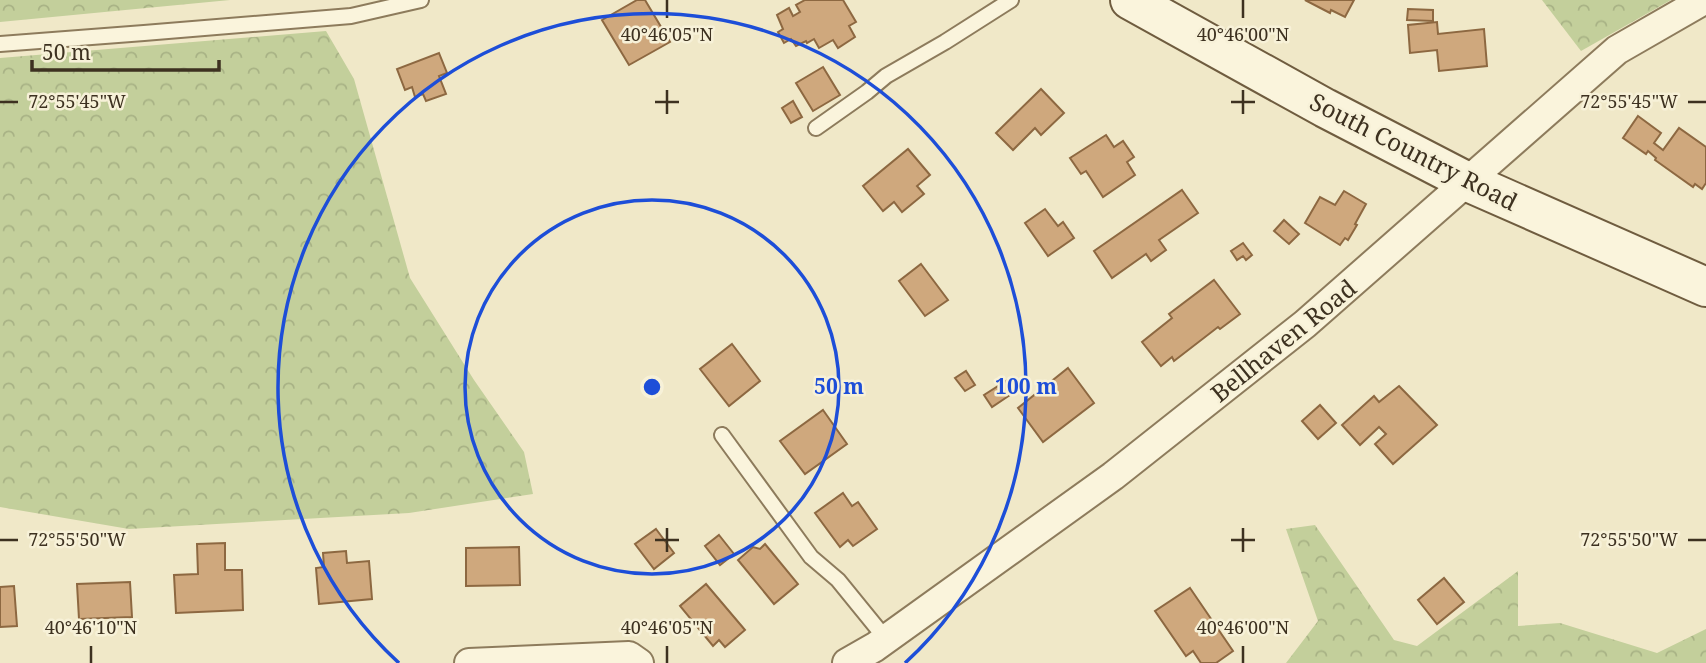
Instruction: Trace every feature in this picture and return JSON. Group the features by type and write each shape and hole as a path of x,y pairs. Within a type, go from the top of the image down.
{"main road":[{"name":"South Country Road","path":"1130,0 1313,101 1468,182 1706,287"}],"street":[{"name":"Bellhaven Road","path":"847,663 886,639 1114,476 1305,324 1617,50 1704,0"},
{"path":"469,663 629,656 639,663"}],"lane":[{"path":"0,44 351,16 421,0"},
{"path":"816,128 886,76 1011,0"},
{"path":"722,435 811,557 838,580 886,639"}],"green space":[{"path":"0,0 230,0 0,22"},
{"path":"1542,0 1671,0 1581,51"},
{"path":"326,31 354,79 410,278 474,380 524,452 533,494 409,513 129,529 0,507 0,58"},
{"path":"1315,525 1394,640 1417,646 1518,571 1518,626 1560,623 1657,653 1706,629 1706,663 1286,663 1318,621 1286,529"}],"building":[{"path":"637,0 645,0 670,42 629,65 602,20"},
{"path":"805,0 843,0 856,22 849,26 855,37 838,48 833,40 819,48 814,39 796,46 791,39 784,43 778,32 783,29 777,15 789,8 793,16 800,12 796,5"},
{"path":"1305,0 1354,0 1345,17 1331,10 1330,13"},
{"path":"1408,9 1433,10 1433,21 1407,20"},
{"path":"1437,22 1438,34 1484,29 1487,66 1439,71 1437,50 1410,53 1408,25"},
{"path":"439,53 447,73 439,76 446,94 426,101 423,94 415,97 412,87 405,90 397,69"},
{"path":"823,67 840,95 813,111 796,83"},
{"path":"1041,89 1064,113 1041,135 1035,128 1013,150 996,133"},
{"path":"793,101 802,117 791,123 782,108"},
{"path":"1638,116 1661,133 1654,143 1663,150 1679,128 1706,147 1706,183 1702,189 1695,184 1693,187 1655,160 1648,151 1646,154 1623,138"},
{"path":"1106,135 1114,147 1123,141 1134,157 1127,162 1135,175 1103,197 1086,171 1081,174 1070,158"},
{"path":"908,149 930,175 917,186 924,194 902,212 894,202 883,211 863,186"},
{"path":"1182,190 1198,213 1159,240 1166,250 1151,261 1146,254 1112,278 1094,251"},
{"path":"1344,191 1366,204 1348,240 1345,238 1340,245 1305,223 1320,197 1335,205"},
{"path":"1045,209 1058,226 1063,222 1074,238 1048,256 1025,223"},
{"path":"1284,220 1299,234 1289,244 1274,231"},
{"path":"1243,243 1252,255 1246,260 1243,256 1237,260 1231,251"},
{"path":"921,264 948,300 925,316 899,281"},
{"path":"1214,280 1240,314 1220,329 1218,327 1174,361 1172,357 1161,366 1142,342 1172,318 1169,314"},
{"path":"732,344 760,381 729,406 700,369"},
{"path":"1068,368 1094,403 1043,442 1018,408"},
{"path":"966,371 975,385 965,391 955,378"},
{"path":"1006,381 1013,393 992,407 984,395"},
{"path":"1399,386 1437,425 1393,464 1375,444 1386,434 1379,427 1360,445 1342,425 1374,396 1379,402"},
{"path":"1320,405 1336,423 1318,439 1302,421"},
{"path":"823,410 847,444 805,474 780,441"},
{"path":"843,493 852,506 858,502 877,529 853,546 848,540 840,547 815,513"},
{"path":"656,529 674,553 654,569 635,544"},
{"path":"719,535 734,554 720,565 705,546"},
{"path":"225,543 225,570 242,570 243,610 176,613 174,575 198,574 197,544"},
{"path":"765,544 798,584 774,604 738,560 753,547 760,549"},
{"path":"519,547 520,585 466,586 466,548"},
{"path":"346,551 347,563 369,561 372,599 319,604 316,568 324,567 323,553"},
{"path":"1444,578 1464,602 1437,624 1418,600"},
{"path":"130,582 132,617 79,619 77,584"},
{"path":"706,584 745,630 725,647 719,640 713,646 680,606"},
{"path":"14,586 17,626 0,627 0,587"},
{"path":"1190,588 1233,651 1216,663 1201,663 1193,651 1186,656 1155,611"}]}
